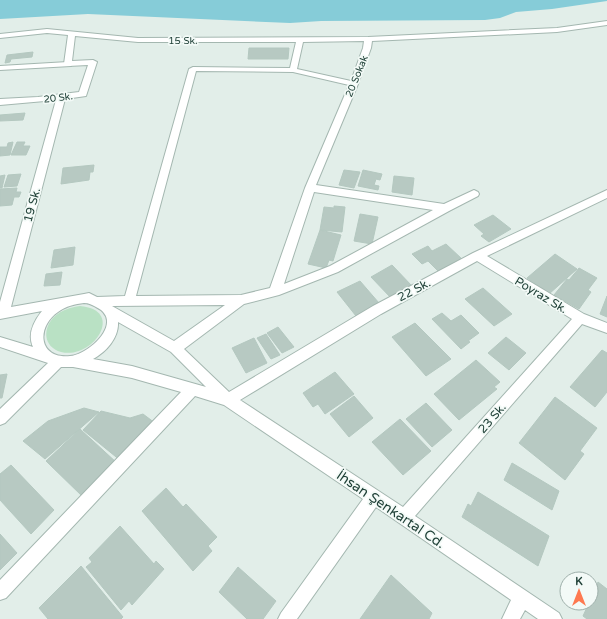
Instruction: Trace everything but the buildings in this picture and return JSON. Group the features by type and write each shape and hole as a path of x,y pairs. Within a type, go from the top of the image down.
{"street":[{"name":"20 Sokak","path":"275,292 310,188 354,84 367,48 368,39 557,30 607,23"},
{"name":"15 Sk.","path":"0,36 33,32 72,33 128,40 368,39"},
{"path":"68,64 72,33"},
{"path":"292,70 300,40"},
{"name":"20 Sk.","path":"0,102 83,94 93,62 68,64"},
{"path":"129,301 193,69 292,70 354,84"},
{"name":"19 Sk.","path":"2,314 61,97"},
{"path":"310,188 445,208"},
{"path":"2,314 76,299 89,298 99,301 242,300 275,292 334,269 445,208 474,194"},
{"name":"22 Sk.","path":"228,400 377,310 477,256 606,196"},
{"name":"Poyraz Sk.","path":"477,256 580,318 607,328"},
{"path":"175,348 242,300"},
{"path":"72,361 85,357 97,350 106,342 112,331 113,321 111,312 108,307 99,301"},
{"path":"52,359 39,349 36,339 38,328 44,318 53,309 64,302"},
{"path":"111,312 175,348 228,400"},
{"name":"23 Sk.","path":"404,517 580,318"},
{"path":"0,342 52,359 72,361 132,372 228,400"},
{"path":"0,418 52,359"},
{"path":"0,592 194,389"},
{"name":"İhsan Şenkartal Cd.","path":"228,400 404,517 553,619"},
{"path":"286,619 374,497"},
{"path":"511,619 522,598"}],"lane":[{"path":"0,68 68,64"}],"green space":[{"path":"80,306 94,309 101,316 103,324 100,334 84,349 73,352 61,352 55,350 48,342 46,337 48,326 55,316 64,310"}],"water":[{"path":"0,0 607,1 552,9 516,12 500,18 485,20 321,21 290,23 88,14 0,19"}]}
